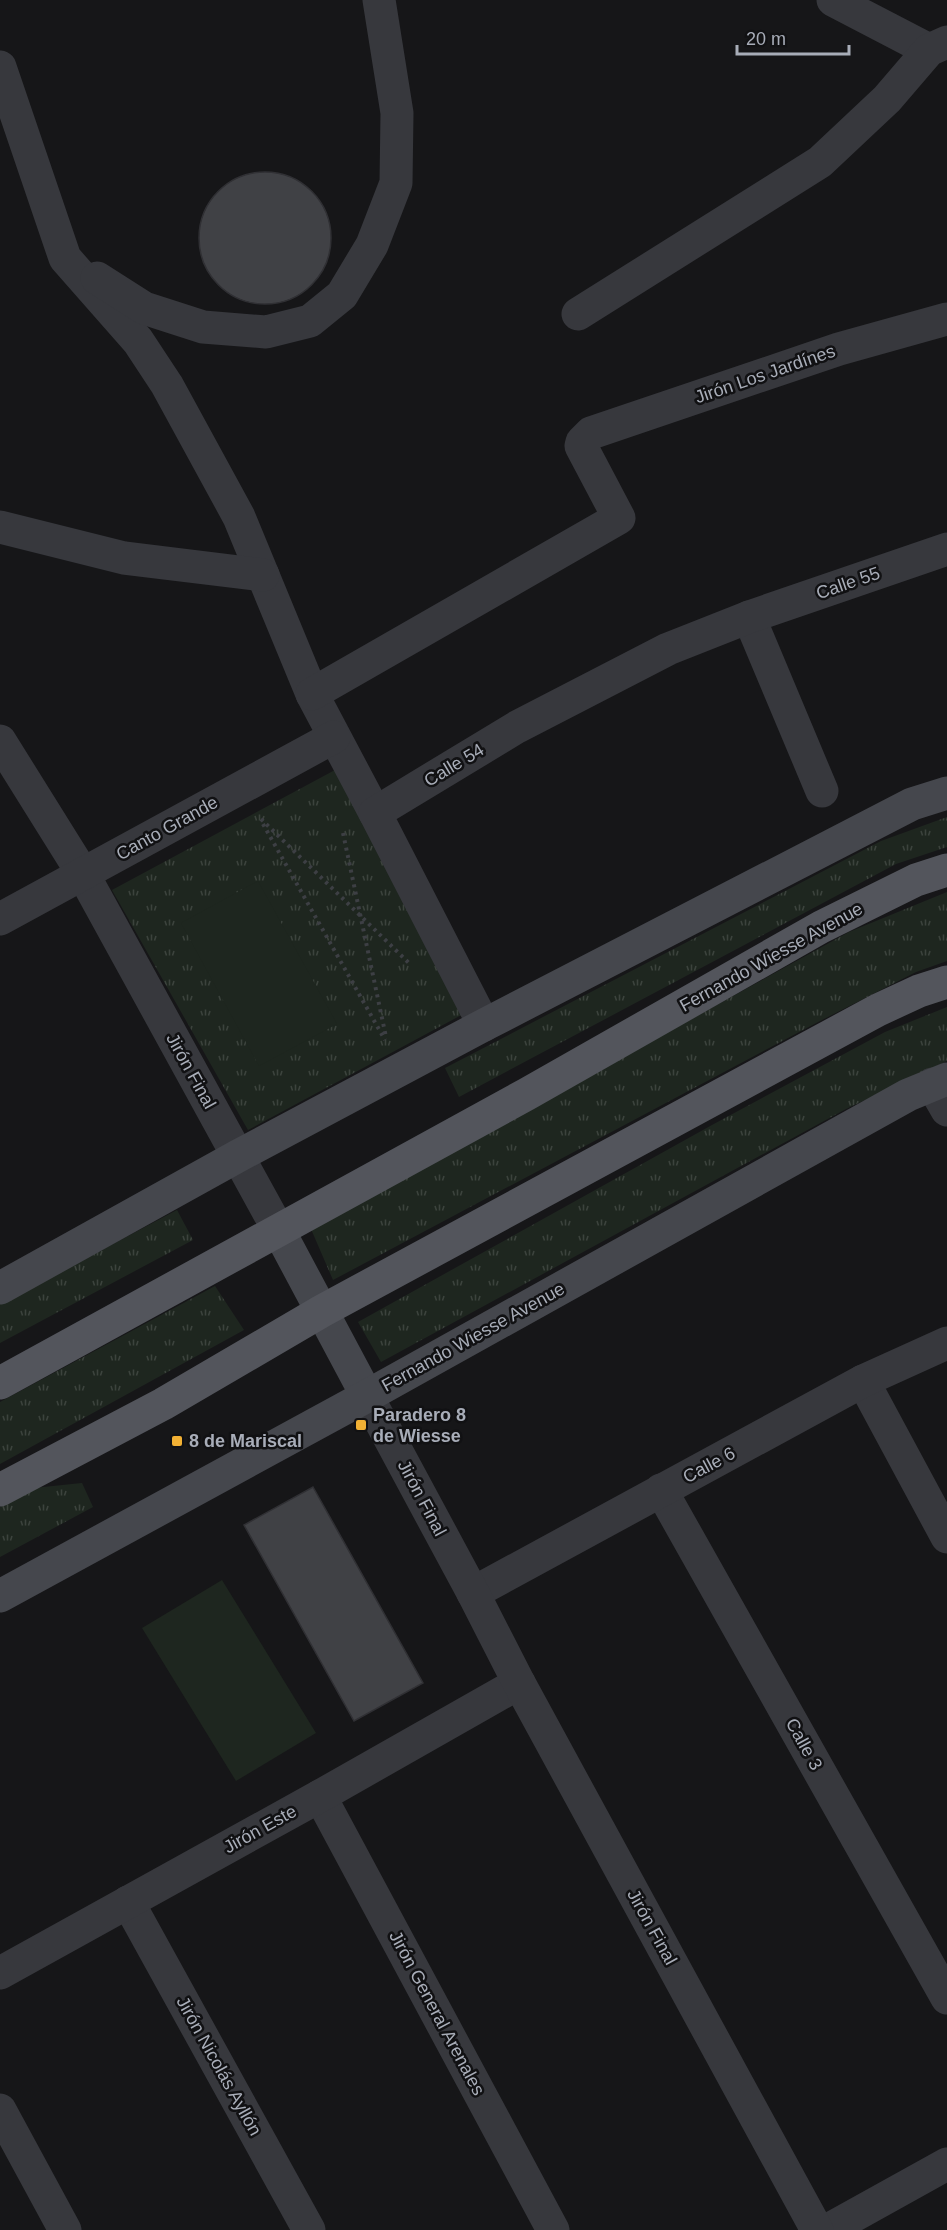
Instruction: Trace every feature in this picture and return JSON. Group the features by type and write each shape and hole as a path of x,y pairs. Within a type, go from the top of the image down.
{"main road":[{"path":"0,1288 238,1156 484,1025 912,804 947,793"},
{"name":"Fernando Wiesse Avenue","path":"0,1383 557,1077 821,927 916,880 947,870"},
{"path":"0,1490 163,1404 322,1311 878,1010 919,991 947,982"},
{"name":"Fernando Wiesse Avenue","path":"0,1596 367,1396 942,1091"},
{"name":"Jirón Final","path":"279,1231 367,1396"}],"street":[{"path":"65,258 144,308 203,327 266,332 310,321 342,295 372,245 396,183 398,113 379,0"},
{"path":"578,314 820,162 887,99 938,46 833,0"},
{"path":"0,67 65,258 138,341 167,385 239,517 312,693 484,1025"},
{"name":"Jirón Los Jardínes","path":"312,693 619,518 581,446 591,433 839,349 947,319"},
{"path":"0,527 124,558 262,575"},
{"name":"Calle 55","path":"749,616 947,549"},
{"path":"749,616 822,791"},
{"name":"Calle 54","path":"375,813 517,727 668,649 749,616"},
{"name":"Canto Grande","path":"0,919 334,737"},
{"name":"Jirón Final","path":"0,741 83,874 279,1231"},
{"name":"Calle 6","path":"473,1593 862,1381 947,1343"},
{"path":"862,1381 947,1537"},
{"name":"Jirón Final","path":"367,1396 519,1683 818,2230"},
{"name":"Calle 3","path":"661,1490 947,1998"},
{"name":"Jirón Este","path":"0,1973 519,1683"},
{"name":"Jirón General Arenales","path":"320,1796 553,2230"},
{"name":"Jirón Nicolás Ayllón","path":"128,1902 309,2230"},
{"path":"0,2110 65,2230"},
{"path":"828,2230 947,2164"}],"path":[{"path":"260,818 270,813"},
{"path":"260,818 416,970"},
{"path":"260,818 388,1047 341,825"}],"green space":[{"path":"335,770 467,1012 248,1130 112,890"},
{"path":"947,817 947,847 896,864 459,1097 445,1068 881,841"},
{"path":"258,881 337,1024 259,1066 181,923"},
{"path":"947,892 947,961 916,972 820,1021 333,1280 311,1229 849,932"},
{"path":"947,1007 947,1061 846,1109 381,1362 358,1322 712,1125 885,1032"},
{"path":"177,1210 193,1240 0,1343 0,1304"},
{"path":"215,1286 244,1330 0,1464 0,1402"},
{"path":"82,1483 93,1507 0,1557 0,1507 34,1488"},
{"path":"222,1580 316,1733 236,1781 142,1628"}],"building":[{"path":"265,172 290,177 312,191 326,213 331,238 326,263 312,285 290,299 265,304 240,299 218,285 204,263 199,238 204,213 218,191 240,177"},
{"path":"313,1487 423,1683 354,1721 244,1525"}],"place":[{"name":"Paradero 8 de Wiesse","path":"361,1425"},
{"name":"8 de Mariscal","path":"177,1441"}]}
